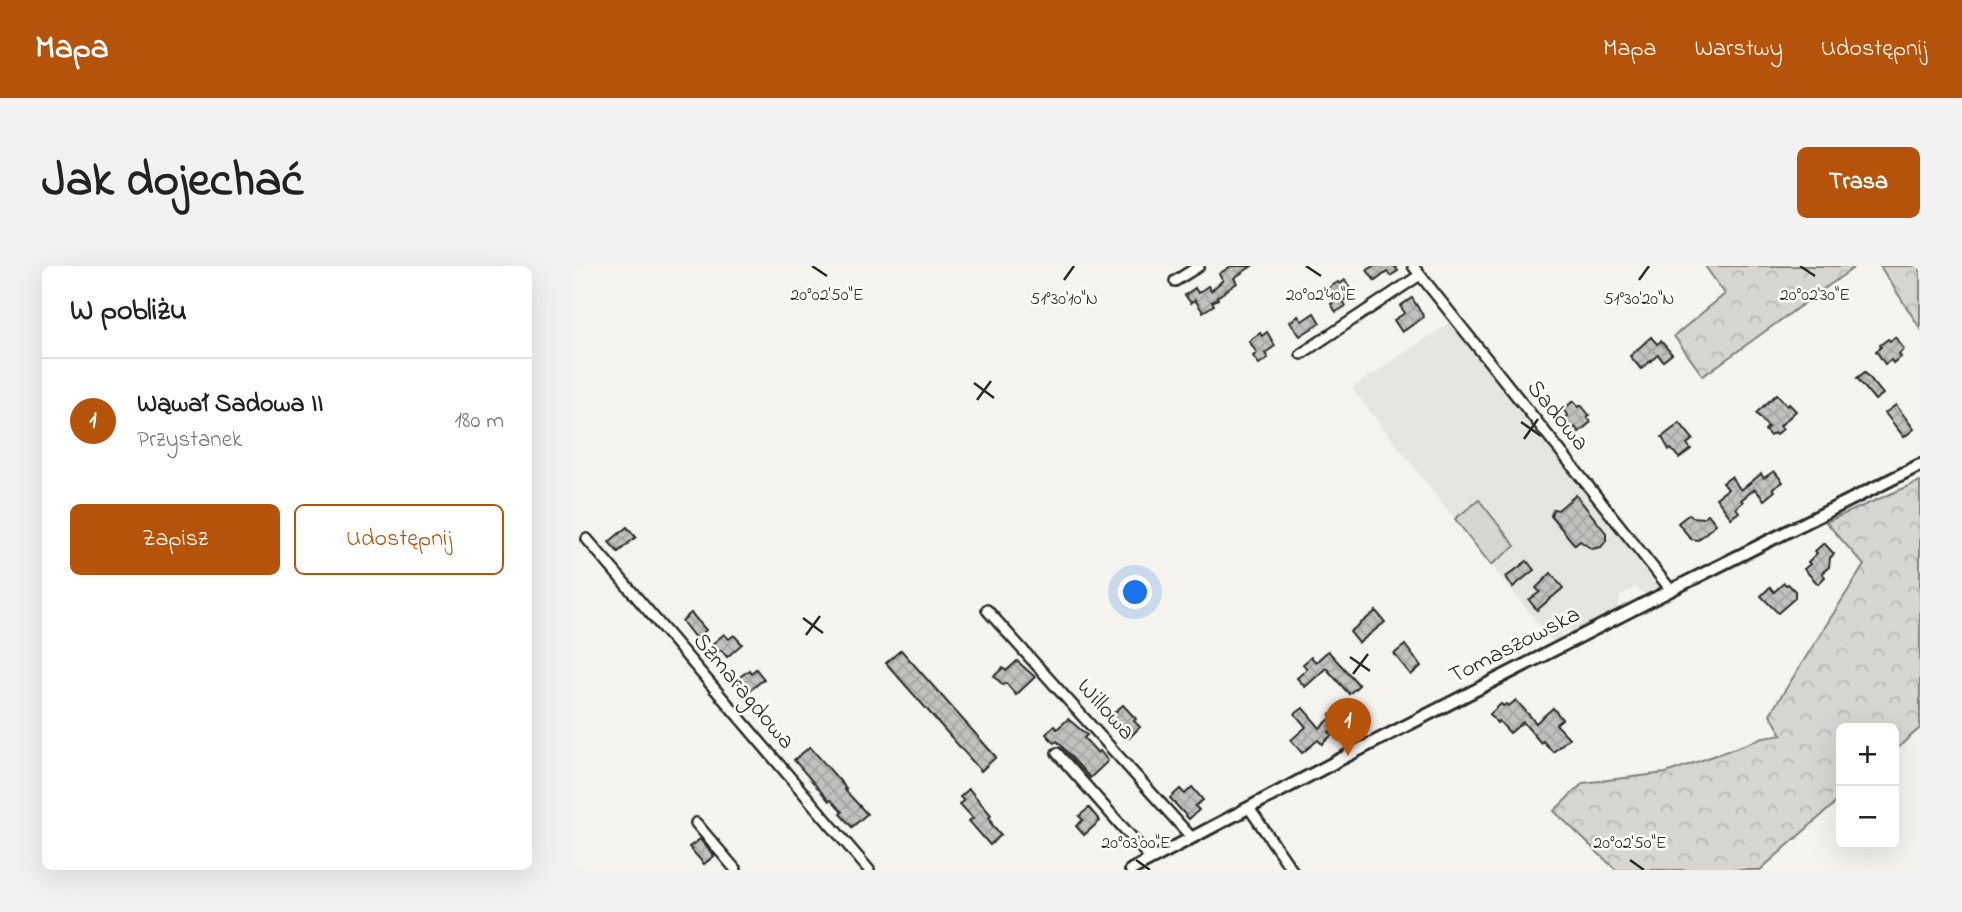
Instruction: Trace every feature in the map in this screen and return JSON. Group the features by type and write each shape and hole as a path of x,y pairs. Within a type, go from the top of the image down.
{"street":[{"path":"1175,281 1199,266"},
{"name":"Sadowa","path":"1413,266 1671,590"},
{"path":"1301,354 1420,275"},
{"name":"Tomaszowska","path":"1131,870 1671,590 1920,465"},
{"name":"Szmaragdowa","path":"587,539 869,870"},
{"name":"Willowa","path":"987,610 1192,838"},
{"path":"1058,753 1152,859"},
{"path":"1249,808 1292,870"},
{"path":"696,823 736,870"}],"shaded area":[{"path":"1452,321 1663,586 1645,594 1635,587 1620,596 1618,608 1573,632 1568,630 1562,633 1561,638 1554,643 1491,565 1352,388"}],"green space":[{"path":"1705,266 1856,266 1703,376 1674,336 1725,294"},
{"path":"1880,266 1920,266 1920,328"},
{"path":"1920,481 1920,728 1899,747 1899,723 1836,723 1836,802 1760,870 1616,870 1554,811 1583,783 1666,773 1763,738 1782,735 1770,714 1864,565 1826,522"},
{"path":"1479,500 1515,546 1491,565 1455,519"}],"building":[{"path":"1231,266 1252,266 1234,278 1237,283 1217,297 1218,299 1212,302 1214,305 1203,312 1195,300 1191,303 1185,295 1195,288 1198,293 1208,286 1211,291 1223,280 1219,274"},
{"path":"1373,266 1397,266 1395,267 1398,271 1390,276 1387,272 1375,281 1367,270"},
{"path":"1345,280 1353,294 1343,301 1346,306 1336,312 1331,304 1335,301 1327,289"},
{"path":"1412,298 1424,317 1402,332 1394,320 1405,313 1400,306"},
{"path":"1314,313 1320,323 1300,336 1290,322 1298,316 1302,321"},
{"path":"1267,332 1275,346 1265,353 1268,358 1259,364 1253,356 1257,353 1249,341 1260,333 1262,336"},
{"path":"1651,337 1657,344 1661,341 1672,354 1663,361 1658,355 1641,369 1630,356"},
{"path":"1895,337 1904,349 1899,354 1901,357 1893,363 1891,360 1885,364 1876,351 1888,339 1890,341"},
{"path":"1865,372 1883,394 1875,400 1857,378"},
{"path":"1777,394 1787,406 1789,404 1796,411 1780,426 1783,429 1770,436 1765,430 1768,427 1756,413"},
{"path":"1574,401 1578,407 1581,405 1591,422 1579,432 1575,427 1572,429 1564,419 1568,416 1563,409"},
{"path":"1896,405 1914,429 1904,437 1885,413"},
{"path":"1680,423 1693,439 1687,444 1691,449 1679,458 1669,450 1662,437"},
{"path":"1774,471 1783,482 1773,489 1775,491 1764,500 1755,489 1741,500 1743,502 1736,508 1739,512 1731,518 1716,498 1728,489 1723,483 1731,477 1741,490 1761,474 1764,478"},
{"path":"1576,495 1606,533 1606,541 1601,547 1592,549 1580,541 1575,545 1551,516 1553,509 1558,510"},
{"path":"1689,514 1703,518 1708,514 1716,524 1698,540 1691,539 1678,523"},
{"path":"627,527 636,537 618,552 609,542"},
{"path":"1824,543 1834,554 1830,558 1829,567 1822,573 1825,577 1818,584 1804,569 1817,553 1815,551"},
{"path":"1527,561 1534,570 1513,587 1506,577"},
{"path":"1551,573 1563,588 1537,610 1529,600 1540,592 1536,588"},
{"path":"1784,583 1795,591 1795,598 1778,613 1761,596 1770,587 1774,592"},
{"path":"1376,611 1385,622 1359,643 1350,632"},
{"path":"691,613 706,630 696,639 682,621"},
{"path":"724,634 729,639 734,635 742,644 727,657 711,645"},
{"path":"1405,645 1421,666 1411,675 1394,654"},
{"path":"901,650 996,757 981,771 886,663"},
{"path":"1328,651 1359,685 1349,694 1326,668 1305,687 1297,678 1307,669 1303,664 1311,657 1316,662"},
{"path":"1017,661 1035,677 1016,695 1006,683 1003,685 994,676 1003,668 1006,671"},
{"path":"756,669 764,679 743,696 738,690 741,687 736,680 749,670 751,673"},
{"path":"1516,700 1536,723 1553,708 1562,719 1556,724 1569,738 1553,752 1543,741 1541,743 1523,722 1510,733 1490,714 1501,704 1509,706"},
{"path":"1351,701 1361,715 1345,726 1341,721 1329,732 1332,735 1322,744 1318,740 1302,753 1291,740 1306,727 1295,714 1303,708 1320,728 1332,717 1330,715"},
{"path":"1123,705 1140,727 1129,738 1108,718"},
{"path":"1068,719 1087,735 1084,738 1108,761 1090,778 1057,741 1054,743 1046,734 1054,726 1057,729"},
{"path":"810,747 867,814 852,827 840,814 842,812 794,760"},
{"path":"1192,787 1203,800 1195,806 1199,810 1189,819 1170,798 1180,789 1185,794"},
{"path":"969,789 991,815 990,822 1001,835 990,845 969,821 973,818 960,804 964,801 960,797"},
{"path":"1089,808 1100,821 1084,835 1076,826 1083,820 1079,816"},
{"path":"700,839 714,856 704,864 689,847"}],"place":[{"name":"Wąwał Sadowa II","path":"1348,756"}]}
